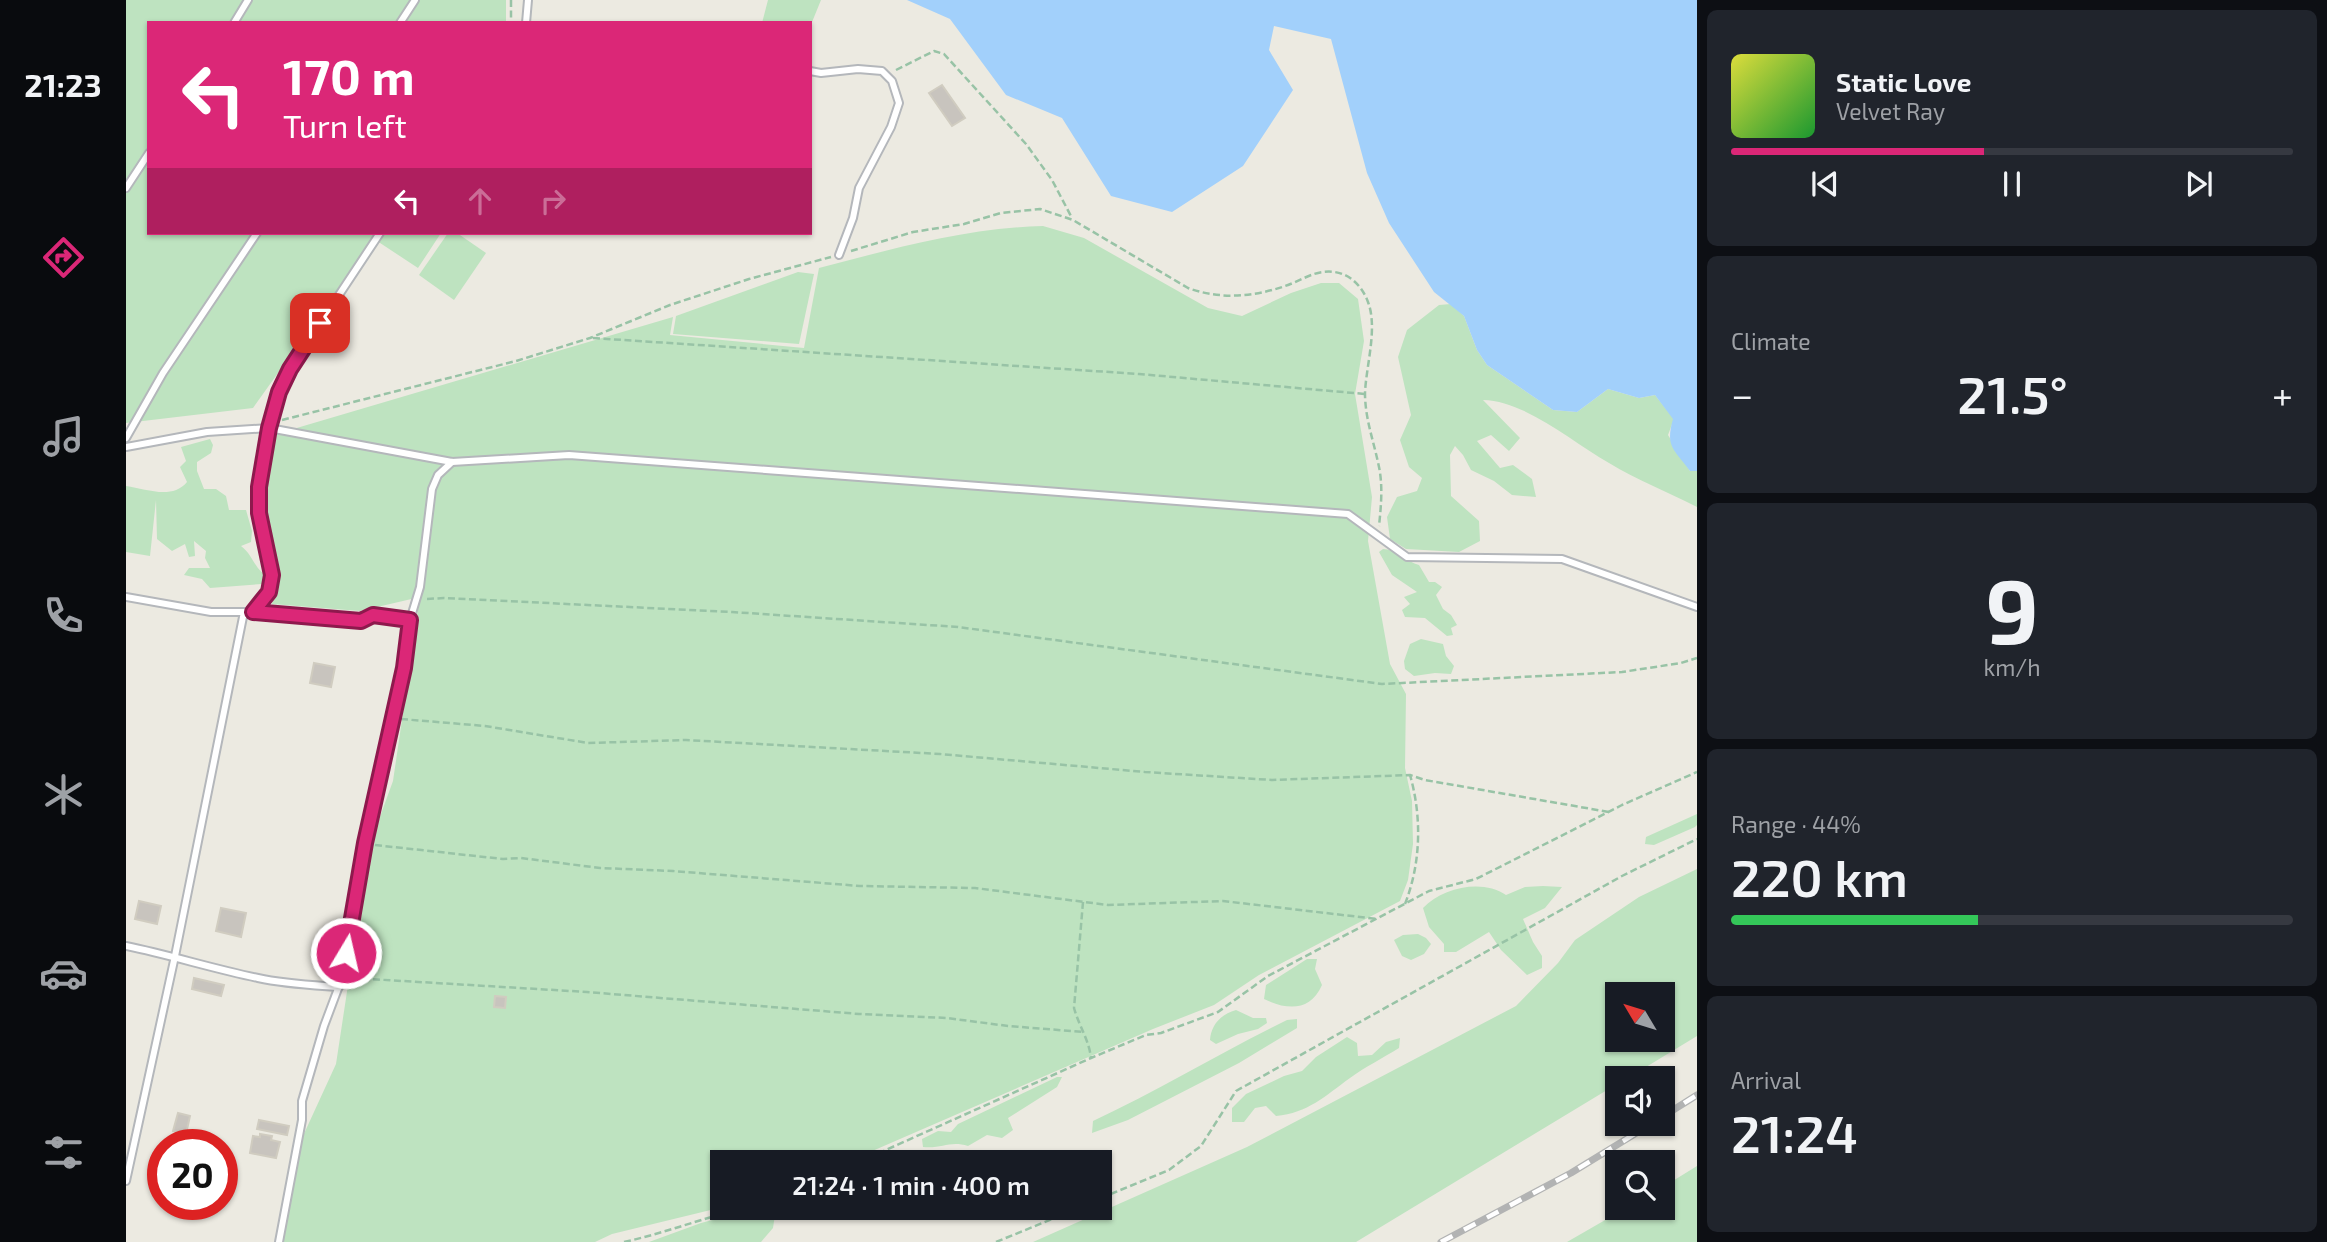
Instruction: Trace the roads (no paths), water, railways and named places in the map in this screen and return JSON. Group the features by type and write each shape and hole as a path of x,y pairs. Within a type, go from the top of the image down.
{"lane":[{"path":"234,21 248,0"},
{"path":"401,21 415,0"},
{"path":"526,21 528,0"},
{"path":"812,71 858,69 882,71 892,81 899,103 891,127 859,188 853,218 839,255"},
{"path":"126,188 147,156"},
{"path":"126,438 163,373 256,235"},
{"path":"253,612 269,592 272,575 259,513 259,487 269,428 279,392 290,369 379,235"},
{"path":"126,447 207,432 269,428 452,462 569,455 1348,514 1407,557 1562,559 1697,607"},
{"path":"279,1242 302,1120 302,1101 324,1026 342,978 365,843 404,668 410,620 420,587 432,489 438,475 452,462"},
{"path":"126,597 211,612 253,612 361,621 373,615 410,620"},
{"path":"126,1181 175,956 244,612"},
{"path":"126,946 256,978 339,987"}],"water":[{"path":"907,0 1697,0 1697,471 1690,471 1672,447 1670,436 1673,419 1655,395 1639,398 1608,389 1577,412 1553,410 1487,365 1477,350 1464,316 1434,292 1389,223 1367,173 1331,39 1274,26 1269,50 1293,90 1243,166 1172,212 1111,196 1062,118 1006,95 950,19"}],"railway":[{"path":"1675,1109 1697,1095"},
{"path":"1441,1242 1571,1173 1631,1136"}]}
